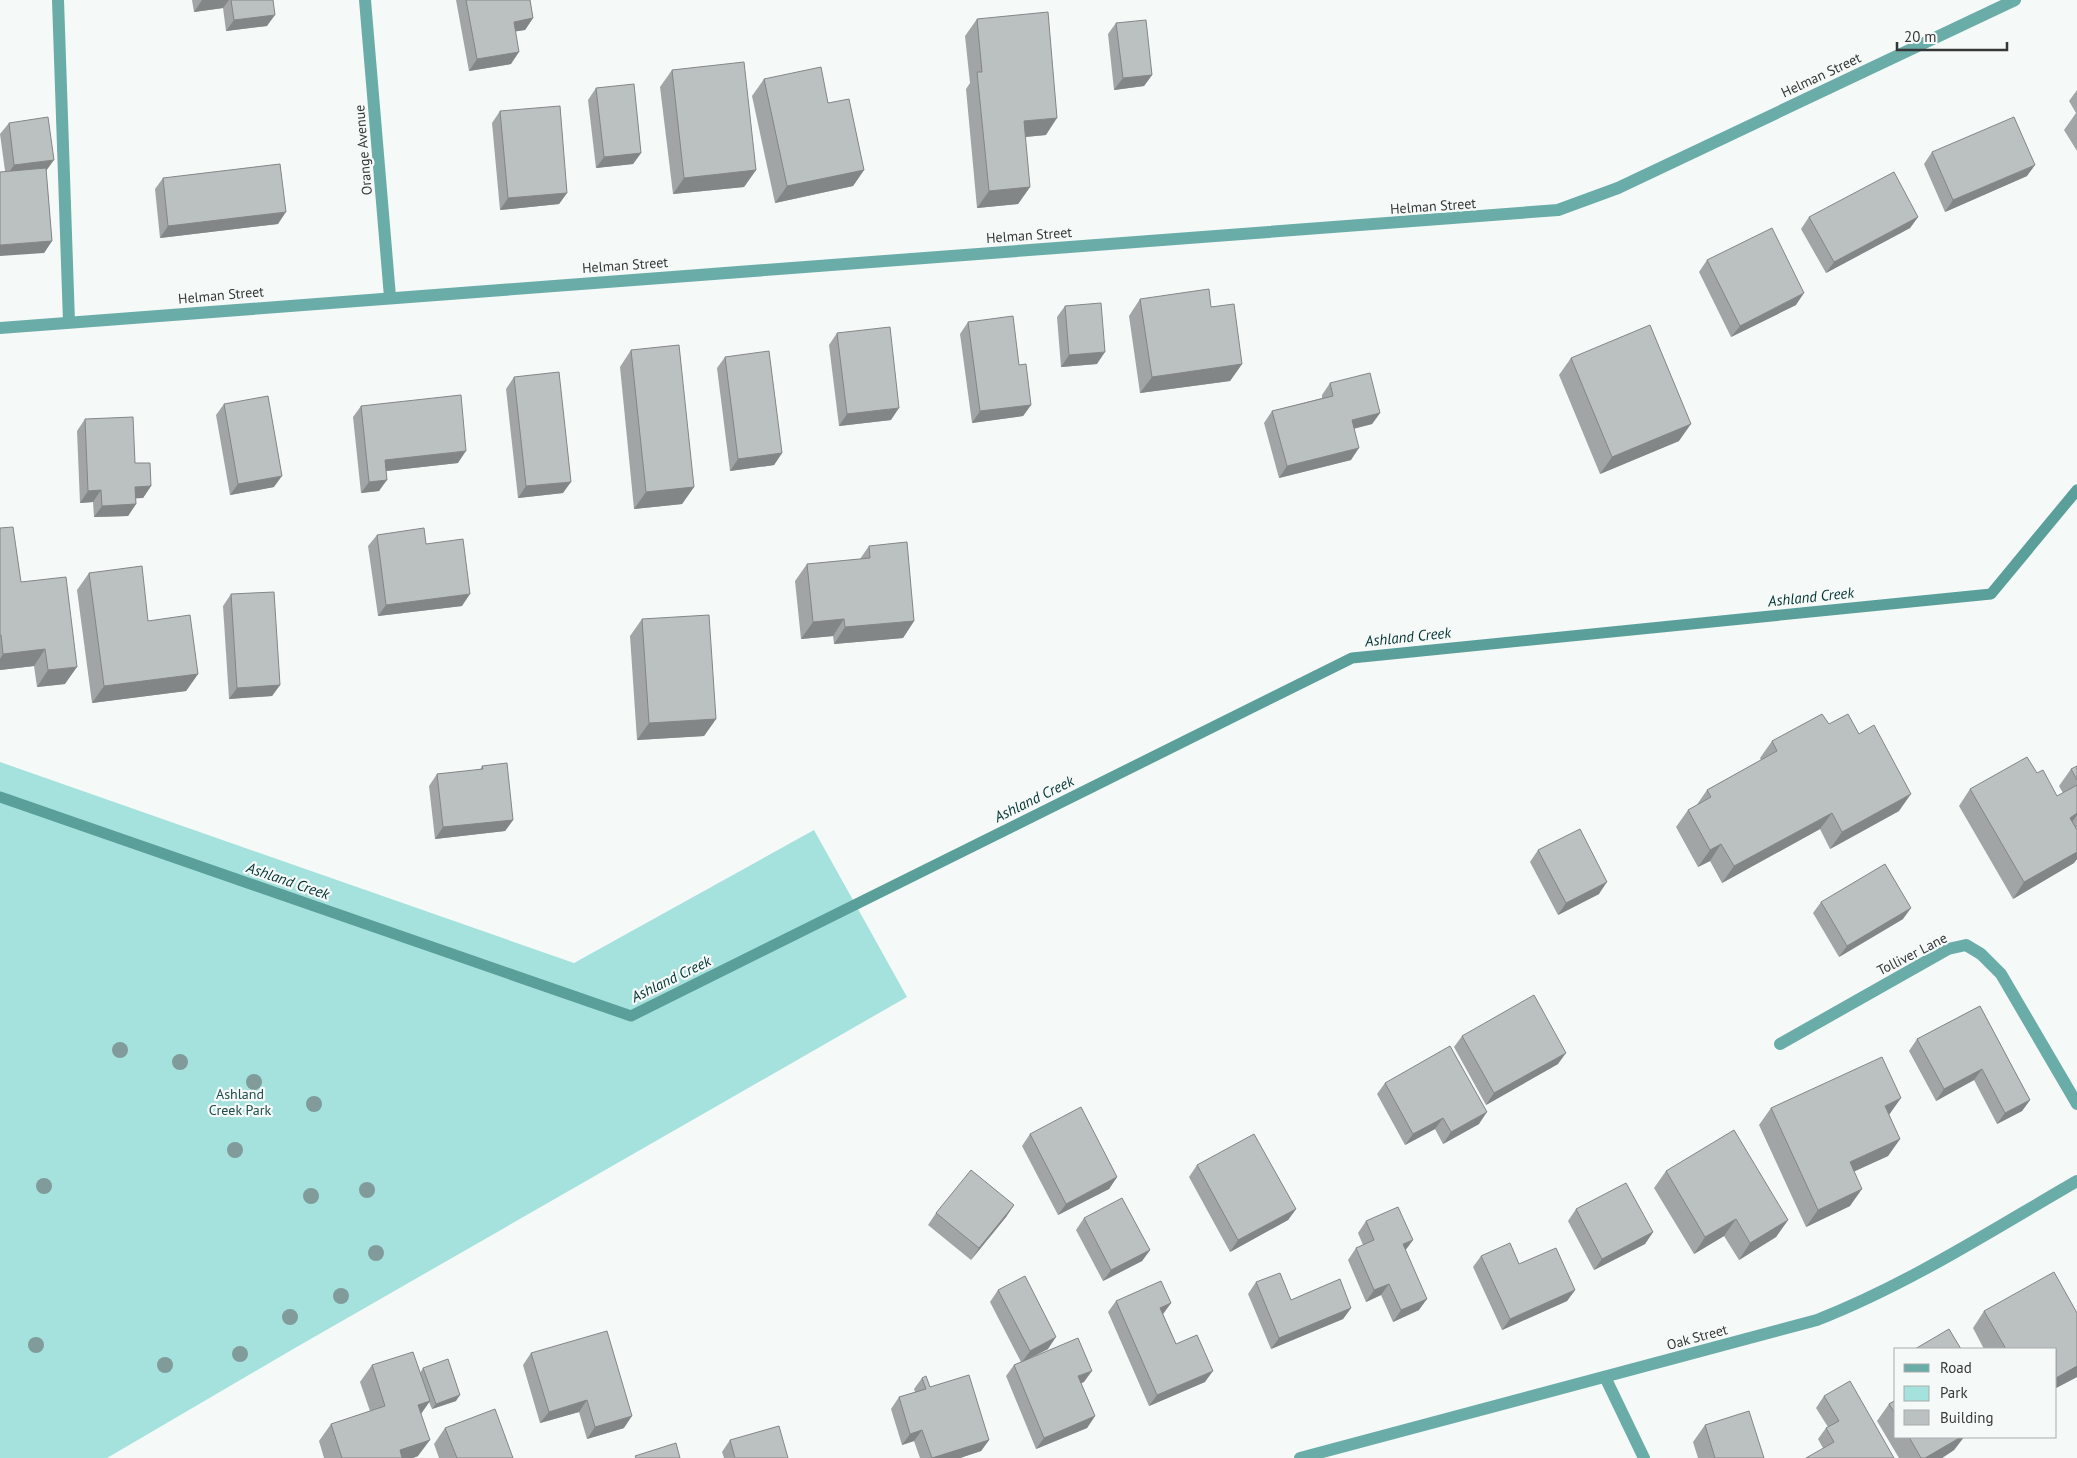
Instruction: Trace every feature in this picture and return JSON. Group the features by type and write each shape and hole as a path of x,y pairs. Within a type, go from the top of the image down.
{"street":[{"path":"58,0 69,322"},
{"name":"Orange Avenue","path":"366,0 390,297"},
{"name":"Helman Street","path":"0,328 1558,210 1618,188 2015,0"},
{"name":"Tolliver Lane","path":"1780,1044 1948,949 1966,945 1982,954 2001,974 2077,1104"},
{"name":"Oak Street","path":"1300,1458 1817,1320 1858,1304 1906,1280 2077,1181"},
{"path":"1605,1377 1644,1458"}],"green space":[{"name":"Ashland Creek Park","path":"0,762 574,963 814,830 907,997 107,1458 0,1458"}],"building":[{"path":"231,0 273,0 275,15 234,20"},
{"path":"466,0 530,0 533,18 514,22 519,52 477,59"},
{"path":"1048,12 1057,118 1024,121 1030,187 989,191 977,72 982,72 977,19"},
{"path":"1146,20 1152,75 1123,78 1116,23"},
{"path":"744,62 756,170 684,178 672,70"},
{"path":"821,67 828,103 849,99 864,170 787,186 764,79"},
{"path":"634,84 641,153 604,157 596,88"},
{"path":"560,106 567,193 508,198 500,111"},
{"path":"48,117 54,160 14,165 9,123"},
{"path":"2014,117 2035,165 1953,200 1932,152"},
{"path":"280,164 286,212 168,226 163,178"},
{"path":"46,168 52,241 0,245 0,172"},
{"path":"1894,172 1918,217 1834,262 1809,217"},
{"path":"1772,228 1804,293 1740,326 1707,260"},
{"path":"1209,289 1211,307 1234,304 1242,364 1152,377 1140,299"},
{"path":"1101,303 1105,352 1069,355 1065,306"},
{"path":"1013,316 1019,365 1026,364 1031,405 980,411 968,322"},
{"path":"1650,325 1691,424 1612,457 1571,358"},
{"path":"890,327 899,408 847,414 837,333"},
{"path":"679,345 694,487 646,492 631,350"},
{"path":"769,351 782,453 738,459 725,357"},
{"path":"559,372 571,482 526,486 514,377"},
{"path":"1370,373 1380,413 1352,420 1359,448 1287,466 1272,411 1333,396 1330,383"},
{"path":"461,395 466,451 385,460 387,480 369,482 361,406"},
{"path":"268,396 282,476 238,484 224,404"},
{"path":"133,417 135,463 150,463 151,486 135,487 136,504 102,506 101,490 88,491 85,419"},
{"path":"13,527 21,582 66,577 77,667 48,670 45,649 3,654 0,635 0,528"},
{"path":"424,528 426,544 463,539 470,594 386,605 377,535"},
{"path":"907,542 914,621 845,627 844,619 813,622 807,564 870,558 869,546"},
{"path":"142,566 148,621 190,615 198,674 104,686 89,573"},
{"path":"274,592 280,685 237,688 231,594"},
{"path":"709,615 716,719 649,723 642,619"},
{"path":"1822,714 1829,724 1848,714 1859,734 1874,725 1911,794 1842,832 1832,813 1734,866 1721,844 1710,850 1688,810 1711,797 1707,790 1777,751 1772,741"},
{"path":"2027,757 2037,773 2043,770 2057,796 2077,785 2077,813 2070,818 2077,830 2077,852 2024,882 1970,789"},
{"path":"507,763 513,820 443,827 437,774 483,769 482,766"},
{"path":"2077,766 2077,780 2071,769"},
{"path":"1580,829 1607,882 1566,903 1538,850"},
{"path":"1885,864 1911,908 1847,946 1821,902"},
{"path":"1534,995 1566,1053 1494,1093 1462,1036"},
{"path":"1980,1006 2030,1100 2005,1113 1982,1069 1944,1089 1917,1039"},
{"path":"1450,1046 1487,1112 1451,1132 1443,1118 1413,1134 1385,1083"},
{"path":"1882,1057 1901,1098 1885,1106 1900,1139 1850,1162 1862,1189 1818,1210 1771,1108"},
{"path":"1081,1107 1117,1177 1066,1204 1030,1134"},
{"path":"1734,1130 1788,1220 1750,1243 1736,1219 1705,1237 1666,1171"},
{"path":"1254,1134 1296,1209 1238,1240 1197,1165"},
{"path":"971,1170 1014,1205 979,1248 936,1213"},
{"path":"1626,1183 1653,1232 1602,1259 1576,1209"},
{"path":"1122,1198 1150,1250 1111,1270 1084,1218"},
{"path":"1398,1207 1413,1240 1403,1244 1427,1299 1401,1310 1389,1284 1374,1290 1356,1248 1374,1240 1366,1221"},
{"path":"1510,1243 1519,1264 1556,1248 1575,1290 1510,1319 1481,1256"},
{"path":"2054,1272 2077,1313 2077,1366 2057,1377 2057,1348 2005,1348 1984,1311"},
{"path":"1280,1273 1291,1300 1340,1279 1351,1308 1279,1338 1256,1282"},
{"path":"1025,1276 1056,1337 1030,1351 998,1290"},
{"path":"1161,1281 1171,1303 1160,1308 1176,1344 1197,1335 1213,1371 1157,1395 1116,1301"},
{"path":"1949,1329 1960,1348 1917,1348"},
{"path":"607,1331 632,1416 595,1427 587,1400 549,1412 531,1353"},
{"path":"1078,1338 1092,1371 1078,1376 1095,1416 1044,1438 1014,1365"},
{"path":"413,1352 430,1401 418,1405 430,1440 400,1450 402,1458 342,1458 331,1424 385,1406 372,1365"},
{"path":"448,1359 460,1395 436,1404 423,1368"},
{"path":"969,1375 989,1440 932,1458 922,1430 910,1434 899,1397 926,1389 922,1378 926,1376 930,1387"},
{"path":"1850,1381 1894,1458 1806,1458 1834,1442 1826,1428 1839,1421 1824,1396"},
{"path":"1894,1401 1894,1412 1889,1404"},
{"path":"495,1409 513,1458 457,1458 445,1428"},
{"path":"1749,1411 1764,1458 1715,1458 1705,1425"},
{"path":"779,1426 788,1458 735,1458 730,1440"},
{"path":"1910,1438 1959,1438 1925,1458 1921,1458"},
{"path":"676,1443 680,1458 636,1458 635,1456"}],"waterway":[{"name":"Ashland Creek","path":"0,797 631,1016 1352,658 1991,594 2077,490"}]}
